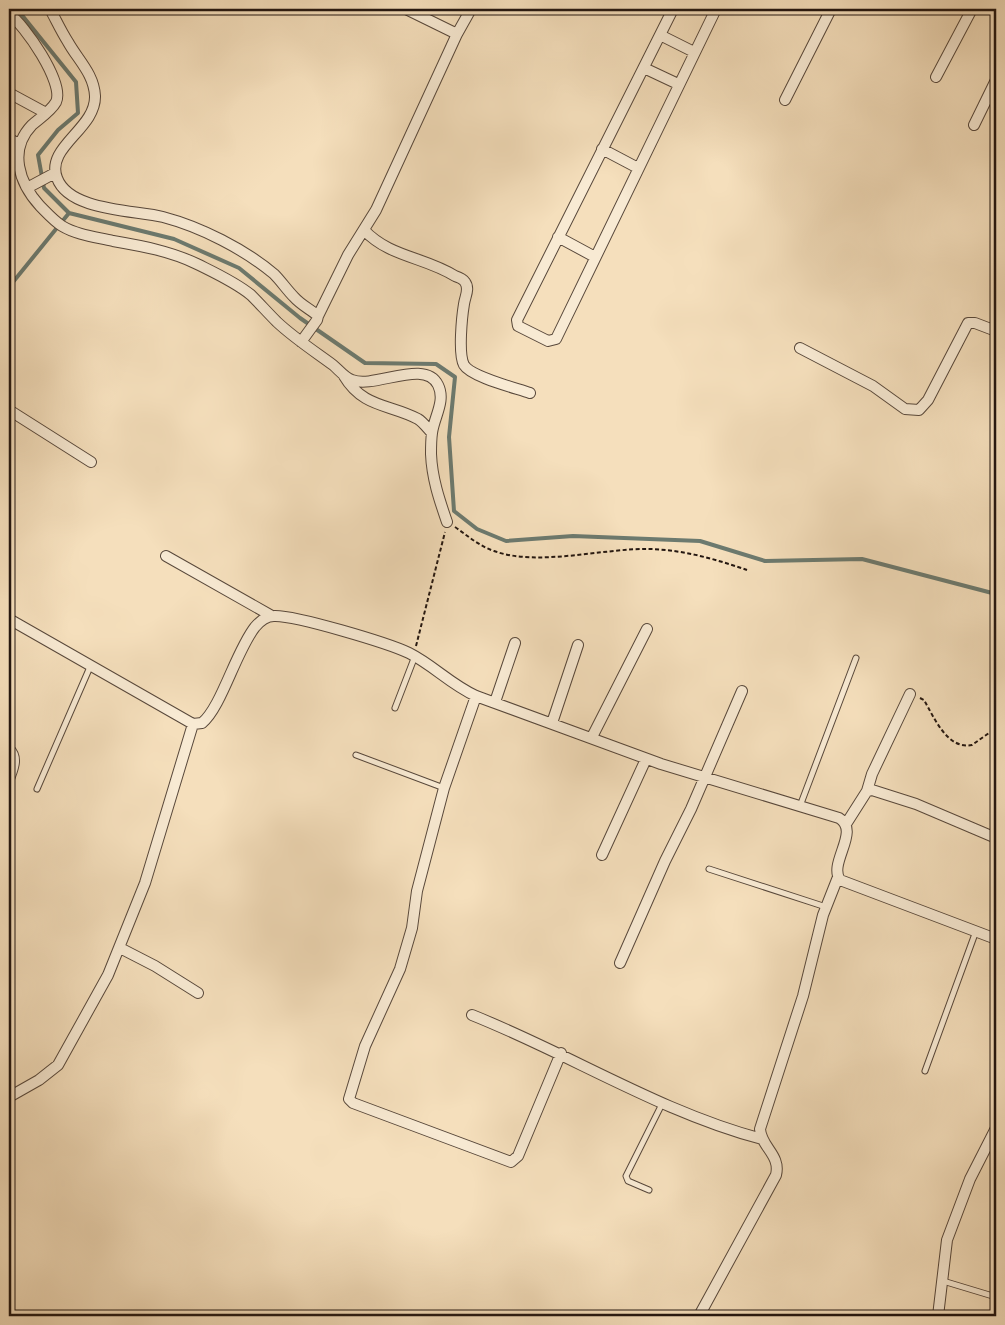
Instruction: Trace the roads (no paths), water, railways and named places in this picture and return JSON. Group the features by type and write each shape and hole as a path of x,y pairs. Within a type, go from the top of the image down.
{"street":[{"path":"29,188 53,174 59,154 90,118 95,95 87,70 68,42 50,9"},
{"path":"406,9 456,34"},
{"path":"302,340 318,318 348,255 376,210 456,34 471,9"},
{"path":"674,9 516,320 518,326 548,341 556,339 716,9"},
{"path":"785,100 832,9"},
{"path":"936,77 972,9"},
{"path":"9,14 23,26 32,39 57,90 56,101 32,126 20,144 17,162 39,205 58,223 88,236 167,252 199,265 242,288 349,379 364,384 409,374 429,376 434,379 440,390 440,404 432,433 434,483 447,522"},
{"path":"660,35 694,52"},
{"path":"644,68 678,84"},
{"path":"974,125 996,80"},
{"path":"9,94 46,113"},
{"path":"9,138 20,144"},
{"path":"602,150 638,168"},
{"path":"53,174 65,190 77,198 115,210 162,217 229,245 267,269 294,298 318,318"},
{"path":"364,230 386,248 447,270 465,282 468,290 464,304 461,346 464,364 470,370 482,376 530,393"},
{"path":"558,237 595,257"},
{"path":"800,348 873,386 899,406 916,411 922,408 928,400 968,323 975,322 996,331"},
{"path":"343,373 356,392 373,403 418,419 432,433"},
{"path":"9,410 91,462"},
{"path":"166,556 272,616"},
{"path":"996,602 996,613"},
{"path":"9,619 90,667 193,724 202,723 211,713 247,637 264,618 272,616 299,619 414,656 458,688 476,696 646,758 839,818 846,824"},
{"path":"592,737 647,629"},
{"path":"495,702 515,643"},
{"path":"552,723 578,645"},
{"path":"620,963 664,861 691,809 742,691"},
{"path":"699,1316 776,1175 778,1164 762,1139 760,1134 761,1124 803,996 826,906 838,877 846,824 867,791 872,774 910,694"},
{"path":"476,696 444,788 415,898 414,922 407,945 392,991 365,1046 349,1099 511,1162 518,1156 561,1053"},
{"path":"9,1097 39,1080 58,1065 98,993 120,948 145,883 193,724"},
{"path":"9,749 13,753 14,761 9,779"},
{"path":"602,855 646,758"},
{"path":"867,791 880,791 996,838"},
{"path":"838,877 850,885 996,939"},
{"path":"120,948 155,966 198,993"},
{"path":"472,1015 561,1053 662,1104 717,1126 762,1139"},
{"path":"938,1316 947,1240 970,1179 994,1135"}],"lane":[{"path":"395,708 414,656"},
{"path":"800,806 856,658"},
{"path":"37,788 90,667"},
{"path":"356,755 444,788"},
{"path":"709,870 826,906"},
{"path":"925,1071 976,931"},
{"path":"649,1190 628,1181 626,1176 662,1104"},
{"path":"942,1281 996,1297"}],"waterway":[{"path":"17,9 76,82 78,113 58,130 38,155 44,188 69,213 174,239 239,268 300,318 365,363 436,364 455,377 449,437 454,511 477,529 506,541 573,536 700,541 765,561 862,559 996,594"},
{"path":"9,287 69,213"}]}
